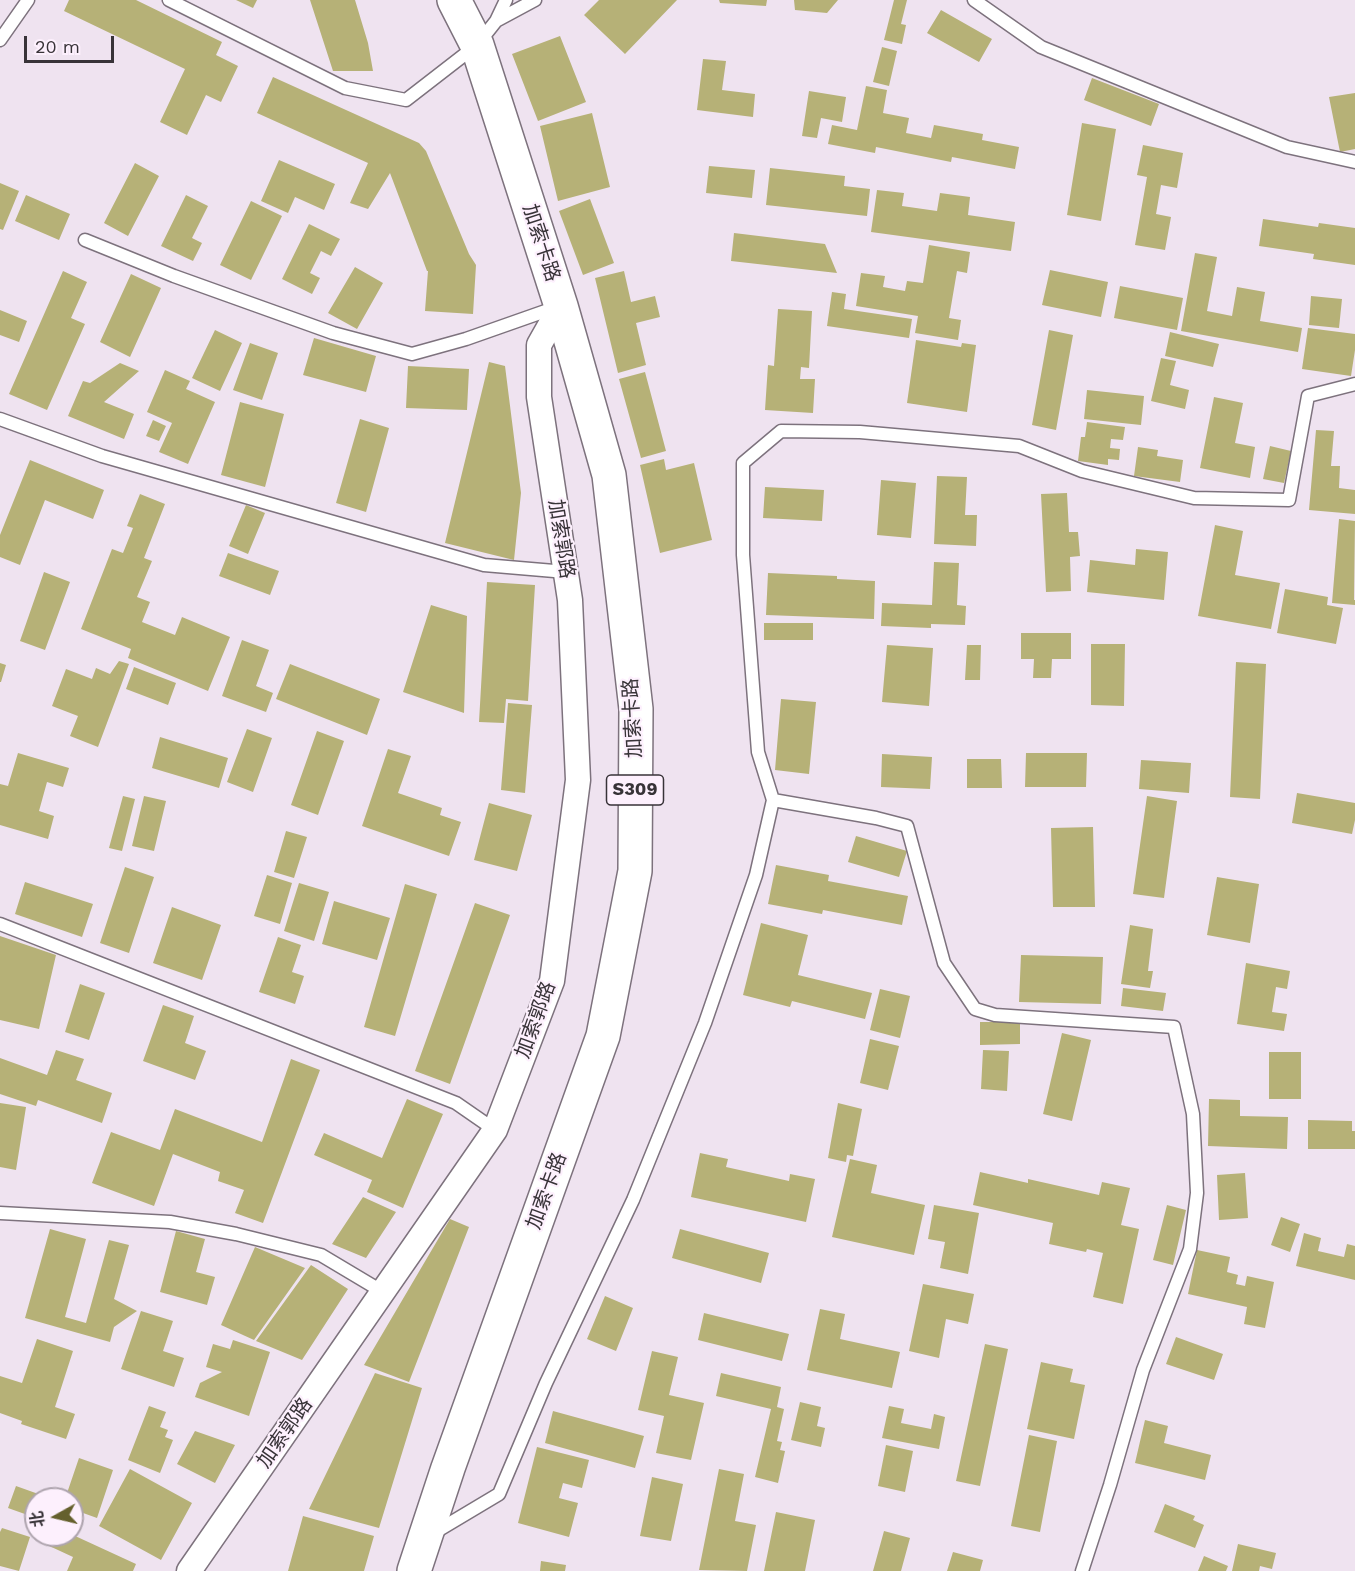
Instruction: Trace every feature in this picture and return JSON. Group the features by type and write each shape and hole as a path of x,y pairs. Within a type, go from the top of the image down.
{"main road":[{"name":"加索卡路","path":"414,1571 448,1468 603,1036 635,871 636,709 609,475 487,33 454,0"}],"street":[{"name":"加索郭路","path":"189,1571 495,1130 552,981 578,780 570,600 539,397 539,345 561,306"}],"lane":[{"path":"0,40 28,0"},
{"path":"169,0 345,88 406,100 487,33 535,0"},
{"path":"487,33 506,0"},
{"path":"974,0 1041,47 1287,147 1355,162"},
{"path":"85,240 174,276 333,333 412,354 466,339 561,306"},
{"path":"423,1540 499,1494 546,1383 633,1200 705,1023 756,875 772,800 758,752 743,555 743,463 781,431 861,432 1019,446 1082,471 1194,498 1289,500 1308,396 1355,384"},
{"path":"0,419 102,456 484,565 566,572"},
{"path":"772,800 876,818 907,826 944,963 975,1009 995,1015 1174,1027 1193,1114 1197,1193 1190,1249 1143,1370 1110,1485 1082,1571"},
{"path":"0,924 456,1103 495,1130"},
{"path":"0,1214 170,1222 236,1234 321,1255 382,1292"}],"building":[{"path":"69,0 136,0 222,42 216,55 238,66 221,102 206,95 187,135 160,122 185,69 64,11"},
{"path":"236,0 257,0 253,8"},
{"path":"310,0 355,0 368,43 373,71 333,71"},
{"path":"599,0 677,0 625,54 584,15"},
{"path":"719,0 767,0 766,6 720,3"},
{"path":"794,0 838,0 827,13 795,10"},
{"path":"894,0 907,0 901,24 906,25 902,44 884,40"},
{"path":"941,10 992,39 979,62 927,33"},
{"path":"560,36 586,102 538,121 512,54"},
{"path":"882,47 897,51 889,86 873,82"},
{"path":"703,59 726,61 722,90 755,94 753,117 697,110"},
{"path":"273,77 419,143 426,151 469,254 476,265 473,314 425,311 428,271 390,173 368,209 350,203 368,163 257,113"},
{"path":"1092,78 1159,104 1151,126 1084,100"},
{"path":"866,86 887,90 883,113 909,118 906,133 931,138 934,125 983,134 982,140 1019,147 1015,169 952,157 951,162 876,147 875,153 828,144 832,125 857,130"},
{"path":"809,91 846,97 842,122 821,118 817,138 802,136"},
{"path":"1355,93 1355,149 1340,152 1329,97"},
{"path":"592,113 610,187 558,201 540,126"},
{"path":"1082,123 1116,129 1101,221 1067,215"},
{"path":"1143,145 1183,153 1177,188 1161,185 1156,214 1171,217 1165,250 1135,245 1147,177 1137,175"},
{"path":"279,160 335,184 324,210 295,197 288,213 261,201"},
{"path":"135,163 159,176 128,236 104,223"},
{"path":"709,166 755,170 752,198 706,193"},
{"path":"770,168 845,176 844,186 870,189 867,216 766,205"},
{"path":"0,183 19,191 3,230 0,229"},
{"path":"877,190 904,193 902,206 937,211 940,193 970,197 968,215 1015,222 1011,251 871,232"},
{"path":"26,195 70,214 59,240 15,221"},
{"path":"186,195 208,206 192,238 202,243 193,261 161,246"},
{"path":"590,199 614,263 583,275 559,211"},
{"path":"251,201 282,216 251,280 220,265"},
{"path":"1263,219 1318,227 1319,223 1355,228 1355,265 1313,259 1314,254 1259,246"},
{"path":"309,224 340,239 331,256 321,251 310,273 320,278 312,294 282,279"},
{"path":"734,233 825,244 837,273 731,261"},
{"path":"929,245 970,252 967,273 957,271 949,318 961,320 958,340 915,333 918,316 856,306 861,273 885,276 883,287 905,291 907,281 923,283"},
{"path":"1195,253 1217,257 1207,311 1232,316 1237,287 1265,292 1260,321 1302,328 1298,352 1181,331"},
{"path":"355,267 383,283 357,329 328,313"},
{"path":"1050,270 1108,282 1101,317 1042,305"},
{"path":"63,271 87,282 71,318 85,324 47,410 9,394"},
{"path":"624,271 631,302 655,296 660,317 636,323 646,365 618,373 595,278"},
{"path":"131,274 161,288 130,357 100,342"},
{"path":"1120,286 1183,298 1177,330 1114,318"},
{"path":"832,292 846,294 844,309 912,319 909,338 827,326"},
{"path":"1311,296 1342,299 1339,328 1309,325"},
{"path":"778,309 812,311 809,368 801,367 800,379 815,379 813,413 765,410 768,365 774,366"},
{"path":"0,310 27,321 19,342 0,335"},
{"path":"1308,328 1355,334 1351,376 1302,369"},
{"path":"215,330 242,343 220,391 192,378"},
{"path":"1049,330 1073,335 1056,430 1032,425"},
{"path":"1170,332 1219,344 1213,367 1165,356"},
{"path":"314,338 376,356 366,392 303,375"},
{"path":"916,340 961,347 962,343 976,345 967,412 907,403"},
{"path":"250,343 278,353 262,400 233,390"},
{"path":"1161,358 1176,361 1170,385 1189,390 1185,409 1151,401"},
{"path":"489,362 505,366 521,493 514,560 445,543"},
{"path":"120,363 139,371 104,402 134,414 124,439 68,416 83,381 90,383"},
{"path":"408,366 469,369 467,410 406,408"},
{"path":"165,370 190,381 186,389 215,402 188,464 159,452 172,423 147,412"},
{"path":"645,372 666,451 641,458 619,379"},
{"path":"1087,390 1144,396 1141,425 1084,419"},
{"path":"1214,397 1243,403 1235,443 1255,447 1250,478 1200,468"},
{"path":"240,402 284,414 265,487 221,475"},
{"path":"360,419 389,428 366,512 336,503"},
{"path":"153,420 166,426 159,441 146,436"},
{"path":"1087,422 1125,427 1123,440 1111,439 1110,448 1120,449 1119,460 1108,459 1108,465 1078,461 1081,437 1085,437"},
{"path":"1316,430 1334,431 1331,466 1340,466 1339,488 1355,490 1355,514 1309,510"},
{"path":"1270,446 1291,451 1284,483 1263,479"},
{"path":"1138,447 1158,450 1157,456 1183,460 1180,482 1134,476"},
{"path":"664,459 666,470 694,463 712,540 660,553 640,465"},
{"path":"30,460 104,490 93,519 45,500 20,565 0,557 0,535"},
{"path":"937,476 967,477 965,515 977,515 976,546 934,544"},
{"path":"881,480 916,483 911,538 877,535"},
{"path":"765,487 824,490 822,521 763,518"},
{"path":"1067,493 1069,532 1078,532 1080,556 1070,557 1071,591 1046,592 1041,494"},
{"path":"140,494 165,504 144,558 152,561 137,597 150,602 142,622 175,635 182,617 230,637 208,691 128,658 131,649 81,629 112,549 123,553 133,528 127,526"},
{"path":"246,505 265,513 248,554 229,546"},
{"path":"1339,519 1355,521 1355,605 1332,603"},
{"path":"1215,525 1243,531 1235,575 1280,583 1271,629 1198,616"},
{"path":"1136,549 1168,552 1164,600 1087,592 1090,560 1135,565"},
{"path":"228,553 279,571 270,595 219,576"},
{"path":"934,562 959,563 957,605 966,606 965,625 931,624 931,628 881,626 882,603 932,605"},
{"path":"44,572 70,582 45,650 20,641"},
{"path":"768,573 837,576 837,579 875,581 874,619 766,615"},
{"path":"487,582 535,585 528,701 506,699 504,723 479,722"},
{"path":"1285,589 1328,597 1327,605 1343,608 1336,644 1277,633"},
{"path":"431,605 467,616 464,713 403,692"},
{"path":"764,623 813,623 813,640 764,640"},
{"path":"1021,633 1071,633 1071,659 1052,659 1051,678 1033,678 1034,659 1021,659"},
{"path":"242,640 269,650 256,686 273,693 266,712 222,696"},
{"path":"1091,644 1125,644 1124,706 1091,705"},
{"path":"887,645 933,648 929,706 882,702"},
{"path":"967,645 981,645 980,680 965,680"},
{"path":"119,661 129,664 98,747 70,736 78,716 52,706 66,669 92,679 96,668 110,674"},
{"path":"1236,662 1266,664 1260,799 1230,797"},
{"path":"0,663 6,665 1,682 0,682"},
{"path":"290,664 380,699 367,735 276,699"},
{"path":"134,667 176,683 168,705 126,689"},
{"path":"781,699 816,702 809,774 775,770"},
{"path":"508,703 532,705 525,793 501,790"},
{"path":"247,729 272,738 253,792 227,782"},
{"path":"317,731 344,741 318,815 291,805"},
{"path":"160,737 228,758 219,788 152,768"},
{"path":"388,749 411,756 398,793 442,808 440,815 461,822 449,856 362,826"},
{"path":"18,753 69,768 63,787 47,782 39,811 54,816 48,839 0,825 0,784 8,786"},
{"path":"1026,753 1087,753 1086,787 1025,787"},
{"path":"882,754 932,757 930,789 881,787"},
{"path":"967,759 1001,759 1002,788 967,788"},
{"path":"1141,760 1191,763 1189,793 1139,789"},
{"path":"1297,793 1355,803 1352,834 1292,823"},
{"path":"123,796 135,799 122,851 109,848"},
{"path":"144,796 166,801 154,851 132,846"},
{"path":"1147,796 1177,801 1164,898 1133,894"},
{"path":"489,803 532,815 517,871 474,860"},
{"path":"1093,827 1095,907 1053,907 1051,828"},
{"path":"286,831 307,837 294,878 274,872"},
{"path":"856,836 907,851 899,877 848,862"},
{"path":"776,865 829,875 828,881 908,896 902,925 823,910 822,914 768,904"},
{"path":"125,867 154,877 129,953 100,943"},
{"path":"267,875 292,883 280,924 254,916"},
{"path":"1217,877 1259,884 1250,943 1207,935"},
{"path":"25,882 93,904 82,937 15,914"},
{"path":"299,883 329,892 314,941 284,931"},
{"path":"405,884 437,894 395,1036 364,1027"},
{"path":"334,901 390,918 377,960 322,944"},
{"path":"475,903 510,915 450,1084 415,1071"},
{"path":"172,907 221,925 202,980 153,963"},
{"path":"761,923 808,935 798,975 872,993 865,1019 792,1001 790,1007 743,995"},
{"path":"1130,925 1153,929 1148,971 1153,971 1150,988 1121,984"},
{"path":"0,936 56,955 39,1029 0,1020"},
{"path":"278,937 301,945 292,972 304,976 295,1004 259,992"},
{"path":"1021,955 1103,957 1101,1004 1019,1002"},
{"path":"1246,963 1290,971 1287,989 1276,987 1272,1012 1287,1014 1284,1031 1237,1024"},
{"path":"80,984 105,993 89,1040 65,1032"},
{"path":"1123,988 1166,993 1163,1011 1121,1006"},
{"path":"880,989 910,996 900,1038 870,1030"},
{"path":"163,1005 194,1016 185,1043 206,1051 195,1080 143,1061"},
{"path":"980,1022 1020,1022 1020,1044 980,1045"},
{"path":"1062,1033 1091,1040 1072,1121 1043,1114"},
{"path":"870,1039 899,1046 888,1090 860,1083"},
{"path":"56,1050 84,1059 76,1080 112,1093 102,1123 38,1100 36,1106 0,1094 0,1058 47,1075"},
{"path":"983,1050 1009,1051 1007,1091 981,1089"},
{"path":"1269,1052 1301,1052 1301,1099 1269,1099"},
{"path":"291,1059 320,1070 263,1223 235,1213 244,1190 218,1181 220,1172 173,1154 154,1206 92,1183 111,1132 160,1150 175,1109 262,1142"},
{"path":"407,1099 443,1114 403,1208 367,1192 372,1180 314,1155 324,1133 382,1158"},
{"path":"1209,1099 1240,1100 1240,1116 1288,1117 1287,1149 1208,1146"},
{"path":"0,1103 26,1107 16,1170 0,1167"},
{"path":"838,1103 862,1109 853,1156 847,1155 846,1162 828,1158"},
{"path":"1308,1120 1352,1121 1352,1131 1355,1131 1355,1149 1308,1149"},
{"path":"700,1153 728,1159 726,1167 789,1181 790,1174 815,1179 806,1222 691,1197"},
{"path":"850,1159 877,1165 871,1193 925,1205 914,1255 832,1237"},
{"path":"980,1172 1028,1183 1028,1179 1099,1195 1102,1182 1130,1188 1121,1225 1139,1229 1123,1304 1093,1297 1103,1253 1087,1249 1086,1252 1049,1244 1053,1223 973,1205"},
{"path":"1245,1173 1248,1218 1219,1220 1217,1175"},
{"path":"363,1197 396,1212 366,1258 332,1244"},
{"path":"934,1205 979,1213 968,1274 940,1268 945,1242 928,1239"},
{"path":"1167,1205 1186,1210 1173,1265 1153,1260"},
{"path":"1281,1217 1300,1224 1290,1252 1271,1245"},
{"path":"450,1219 469,1227 409,1382 364,1365"},
{"path":"50,1229 86,1239 65,1317 86,1323 109,1240 129,1245 114,1299 137,1311 114,1327 110,1342 25,1318"},
{"path":"680,1229 769,1253 761,1283 672,1258"},
{"path":"176,1231 205,1239 196,1272 215,1277 207,1305 160,1292"},
{"path":"1304,1233 1321,1238 1318,1251 1344,1257 1347,1244 1355,1246 1355,1280 1296,1266"},
{"path":"255,1247 305,1268 254,1340 221,1325"},
{"path":"1197,1250 1230,1257 1227,1272 1238,1275 1236,1284 1245,1286 1247,1276 1274,1282 1265,1328 1244,1324 1247,1307 1188,1294"},
{"path":"311,1265 348,1289 302,1360 256,1341"},
{"path":"923,1284 974,1294 968,1324 946,1319 939,1358 909,1351"},
{"path":"605,1296 633,1308 616,1351 587,1339"},
{"path":"820,1309 845,1314 840,1339 900,1352 892,1388 807,1370"},
{"path":"141,1311 173,1321 163,1351 184,1358 174,1387 121,1369"},
{"path":"704,1313 789,1334 782,1361 698,1340"},
{"path":"1176,1337 1223,1354 1214,1380 1166,1364"},
{"path":"37,1339 73,1351 55,1407 75,1414 66,1439 21,1424 22,1421 0,1413 0,1376 22,1383"},
{"path":"233,1340 270,1352 249,1416 195,1397 200,1383 222,1372 206,1367 213,1344 230,1349"},
{"path":"985,1344 1008,1349 980,1486 956,1481"},
{"path":"652,1351 678,1357 669,1395 704,1403 691,1460 656,1453 664,1416 638,1410"},
{"path":"1041,1362 1073,1369 1070,1382 1085,1385 1074,1439 1027,1429"},
{"path":"375,1373 422,1388 379,1528 309,1509"},
{"path":"721,1373 781,1387 777,1407 784,1409 777,1441 782,1442 780,1450 785,1451 778,1483 755,1477 771,1409 716,1396"},
{"path":"800,1402 821,1407 817,1426 825,1428 821,1447 791,1440"},
{"path":"149,1406 166,1412 160,1427 168,1430 165,1437 173,1440 160,1473 128,1460"},
{"path":"889,1406 904,1409 901,1423 931,1429 934,1414 945,1417 939,1449 882,1438"},
{"path":"553,1411 644,1436 635,1468 545,1443"},
{"path":"1145,1420 1168,1426 1164,1443 1211,1455 1205,1480 1135,1463"},
{"path":"195,1431 235,1445 215,1483 177,1464"},
{"path":"1029,1435 1057,1441 1040,1532 1011,1526"},
{"path":"886,1445 913,1451 905,1492 878,1486"},
{"path":"537,1447 589,1460 582,1488 563,1483 559,1498 578,1503 569,1537 518,1523"},
{"path":"79,1458 113,1470 97,1518 84,1513 84,1487 69,1487"},
{"path":"130,1469 192,1503 161,1560 99,1526"},
{"path":"719,1469 744,1474 735,1521 756,1525 747,1571 699,1570"},
{"path":"652,1477 683,1484 671,1541 640,1536"},
{"path":"16,1486 24,1489 24,1514 8,1508"},
{"path":"1165,1504 1195,1516 1193,1520 1204,1525 1195,1548 1154,1532"},
{"path":"776,1512 815,1520 805,1571 764,1571"},
{"path":"303,1516 374,1536 364,1571 288,1571"},
{"path":"2,1528 24,1535 24,1547 27,1547 19,1571 0,1566"},
{"path":"884,1531 910,1538 901,1571 873,1571"},
{"path":"84,1540 136,1564 133,1571 67,1571 73,1557 51,1547 84,1547"},
{"path":"1238,1544 1276,1553 1272,1569 1260,1566 1259,1571 1232,1571"},
{"path":"953,1552 983,1560 980,1571 947,1571"},
{"path":"1204,1556 1228,1566 1226,1571 1198,1571"},
{"path":"541,1561 566,1565 565,1571 540,1571"}]}
